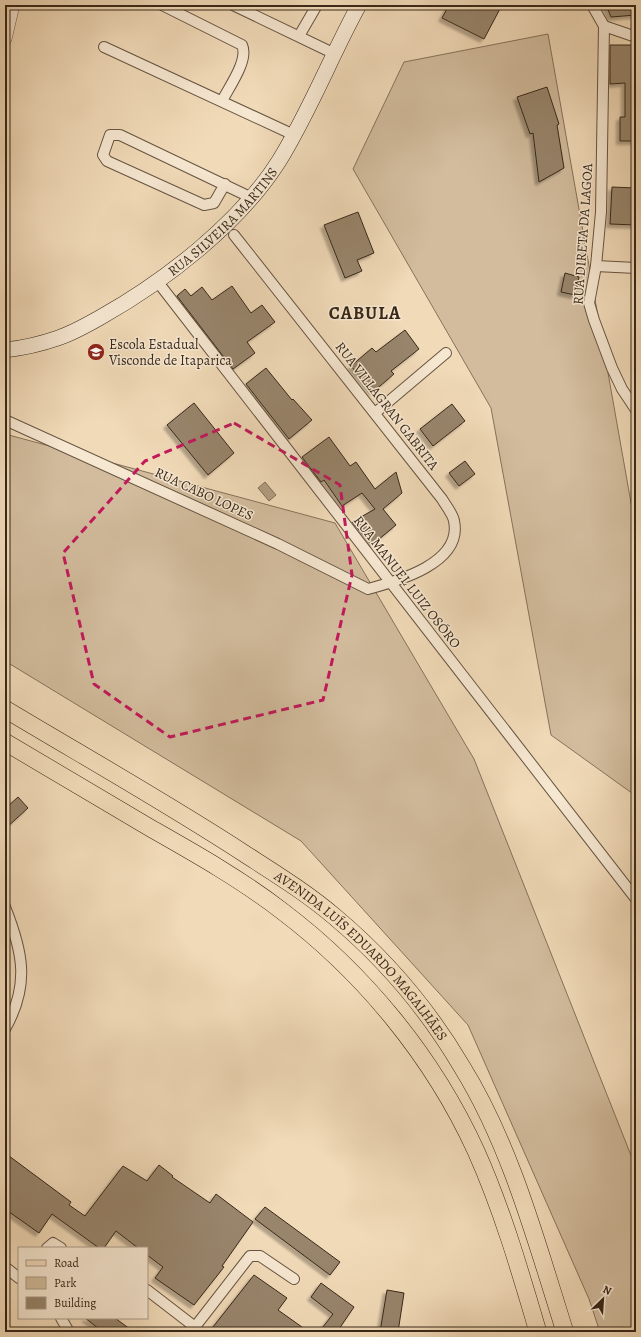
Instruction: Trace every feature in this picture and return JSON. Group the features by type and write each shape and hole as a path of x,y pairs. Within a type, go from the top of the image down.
{"main road":[{"name":"RUA SILVEIRA MARTINS","path":"5,350 27,347 64,336 111,311 157,281 201,246 252,198 279,161 294,135 359,5"},
{"name":"AVENIDA LUÍS EDUARDO MAGALHÃES","path":"5,709 200,825 295,887 335,917 412,994 463,1068 486,1111 516,1181 565,1332"},
{"name":"AVENIDA LUÍS EDUARDO MAGALHÃES","path":"5,742 208,861 282,910 332,954 378,1000 420,1053 452,1106 476,1151 516,1258 538,1332"}],"street":[{"path":"5,19 8,5"},
{"path":"5,39 13,5"},
{"path":"162,5 242,45 245,50 243,62 222,101"},
{"path":"233,5 335,54"},
{"path":"299,36 317,5"},
{"path":"592,5 604,26 636,37"},
{"name":"RUA DIRETA DA LAGOA","path":"604,26 601,212 596,266 589,303 612,368 622,389 636,410"},
{"path":"104,47 294,135"},
{"path":"225,184 214,203 204,205 107,161 103,154 110,135 118,135 225,184 252,198"},
{"name":"RUA VILLAGRAN GABRITA","path":"234,235 442,499 454,520 454,535 449,550 433,564 391,583"},
{"path":"596,266 636,268"},
{"name":"RUA MANUEL LUIZ OSÓRO","path":"157,281 636,899"},
{"path":"375,413 446,353"},
{"name":"RUA CABO LOPES","path":"5,420 278,544 368,589 391,583"},
{"path":"5,907 14,928 21,957 22,988 14,1014 5,1028"},
{"path":"48,1247 53,1243 59,1247"},
{"path":"148,1291 193,1330 250,1256 260,1256 294,1279"},
{"path":"5,1267 18,1277"},
{"path":"62,1319 69,1332"}],"highlighted area":[{"path":"234,423 340,485 352,575 323,700 170,737 94,684 63,553 145,461"}],"green space":[{"path":"548,34 636,531 636,796 551,735 491,408 353,169 404,62"},
{"path":"5,434 335,523 474,759 636,1168 636,1332 600,1332 589,1299 468,1025 301,841 5,661"}],"shaded area":[{"path":"265,482 276,495 269,501 258,488"}],"building":[{"path":"449,5 502,5 484,39 442,18"},
{"path":"606,5 635,5 636,15 611,17"},
{"path":"610,45 636,45 636,141 620,141 620,117 625,117 625,83 610,84"},
{"path":"547,87 559,124 557,125 564,168 539,182 533,133 530,134 517,97"},
{"path":"612,187 636,188 636,225 610,224"},
{"path":"358,212 374,253 357,260 362,271 345,278 324,225"},
{"path":"565,273 579,277 575,295 561,292"},
{"path":"232,286 251,313 262,305 275,322 247,342 255,353 233,369 177,296 185,289 191,296 202,287 212,300"},
{"path":"405,330 419,349 391,371 394,374 373,392 351,366 372,348 376,352"},
{"path":"266,368 292,400 293,399 312,420 289,439 246,384"},
{"path":"194,403 234,453 208,475 167,425"},
{"path":"452,404 465,421 433,446 420,429"},
{"path":"329,437 350,466 356,462 375,489 396,472 402,493 383,509 396,525 372,545 352,522 375,509 362,493 342,506 324,480 321,482 302,457"},
{"path":"465,461 475,474 459,486 449,473"},
{"path":"18,797 28,808 5,829 5,809"},
{"path":"5,1153 71,1202 69,1205 85,1216 123,1166 147,1181 159,1165 173,1176 172,1177 210,1203 216,1194 253,1222 222,1266 224,1267 194,1305 155,1278 163,1267 148,1256 148,1247 137,1247 116,1231 105,1247 98,1247 52,1214 39,1233 5,1209"},
{"path":"265,1207 340,1262 330,1275 255,1219"},
{"path":"254,1275 287,1298 278,1310 309,1332 209,1332"},
{"path":"321,1283 354,1307 337,1332 319,1332 333,1314 311,1297"},
{"path":"387,1290 404,1293 398,1332 380,1332"},
{"path":"86,1319 116,1319 134,1332 103,1332"}],"place":[{"name":"Escola Estadual Visconde de Itaparica","path":"96,352"}],"district":[{"name":"CABULA","path":"365,313"}]}
